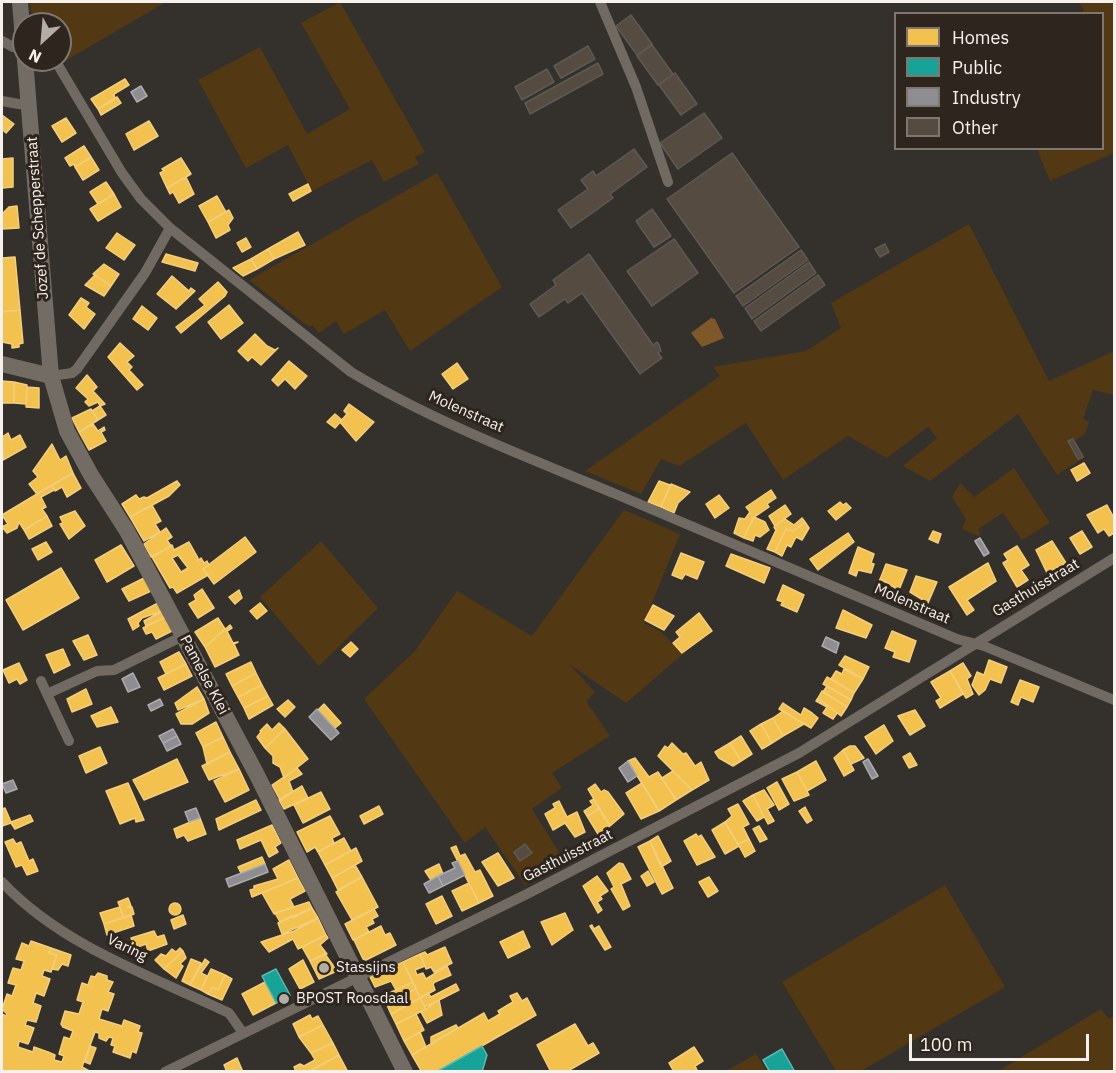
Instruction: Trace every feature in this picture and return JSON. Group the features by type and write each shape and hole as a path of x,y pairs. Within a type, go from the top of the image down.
{"main road":[{"name":"Jozef de Schepperstraat","path":"26,72 51,376"},
{"path":"2,364 51,376"},
{"name":"Pamelse Klei","path":"51,376 67,430 91,475 127,531 183,636 405,1071"}],"street":[{"path":"600,2 636,87 668,182"},
{"name":"Molenstraat","path":"63,72 122,173 141,199 170,228 290,326 376,388 568,474 957,639 973,643"},
{"path":"2,101 30,106"},
{"path":"51,376 72,373 77,369 145,273 170,228"},
{"name":"Gasthuisstraat","path":"165,1071 527,894 799,753 973,643 1114,558"},
{"path":"47,694 97,671 114,670 183,636"},
{"path":"973,643 1114,700"},
{"path":"41,681 69,741"},
{"name":"Varing","path":"2,882 50,924 81,943 229,1013 243,1034"}],"shaded area":[{"path":"30,2 166,2 72,57 72,12 31,11"},
{"path":"340,2 425,152 415,157 419,164 384,182 372,160 312,191 288,145 246,168 198,80 260,47 307,134 350,109 301,23"},
{"path":"1079,2 1114,2 1114,153 1050,181 1037,150 1104,150 1104,12 1082,12 1084,11"},
{"path":"437,173 502,287 410,351 385,310 344,334 336,321 319,333 312,325 309,327 249,280"},
{"path":"969,224 1049,381 1114,351 1114,395 1093,390 1083,419 1089,422 1085,434 1075,441 1085,457 1057,475 1018,414 930,481 903,466 937,438 928,427 887,458 848,436 783,480 746,423 679,466 661,459 641,494 585,471 720,376 713,367 806,351 841,328 831,303"},
{"path":"711,318 715,319 724,338 702,347 691,333"},
{"path":"1014,468 1050,523 1022,540 1003,513 978,529 981,534 978,536 962,529 966,519 952,497 960,483 974,497"},
{"path":"624,510 680,534 644,623 661,632 683,654 626,703 569,664 595,692 586,701 610,736 552,773 562,788 532,809 566,864 525,885 485,827 465,843 364,699 415,651 457,591 532,636"},
{"path":"321,541 378,608 319,666 260,597"},
{"path":"945,885 1005,987 861,1071 836,1071 782,982"},
{"path":"1101,1009 1109,1019 1114,1016 1114,1071 998,1071"},
{"path":"756,1054 767,1071 726,1071"}],"building: Homes":[{"path":"125,79 129,85 114,94 115,99 98,109 91,99"},
{"path":"117,97 121,103 101,115 98,109"},
{"path":"2,115 14,124 6,133 2,129"},
{"path":"66,118 76,133 62,142 52,126"},
{"path":"149,121 158,136 134,150 126,134"},
{"path":"84,146 91,157 75,167 74,164 70,166 65,158"},
{"path":"91,157 99,170 83,180 75,167"},
{"path":"13,158 13,187 2,188 2,159"},
{"path":"181,158 191,174 167,188 160,173 164,171 162,169"},
{"path":"186,177 194,194 179,203 173,192 170,194 167,188"},
{"path":"106,182 114,194 98,204 90,192"},
{"path":"308,184 311,191 293,201 289,194"},
{"path":"114,194 121,207 98,221 90,209"},
{"path":"217,196 226,212 208,222 199,206"},
{"path":"17,206 19,228 2,229 2,214 9,207"},
{"path":"229,210 233,218 228,225 230,230 216,238 208,222"},
{"path":"298,232 305,245 274,259 268,249"},
{"path":"117,233 135,245 124,260 106,248"},
{"path":"246,238 251,247 242,252 237,243"},
{"path":"268,249 274,259 257,269 251,259"},
{"path":"166,254 198,263 195,271 162,262"},
{"path":"15,257 20,310 2,312 2,258"},
{"path":"251,259 257,269 243,276 233,268"},
{"path":"104,264 119,274 111,286 93,274"},
{"path":"95,275 111,286 104,296 85,285"},
{"path":"172,276 189,291 191,288 195,291 176,309 157,294"},
{"path":"218,282 227,292 225,296 181,333 176,327 205,305 199,299"},
{"path":"81,298 89,303 86,307 95,314 84,329 69,315"},
{"path":"229,305 243,323 221,339 208,322"},
{"path":"142,306 157,318 148,330 133,319"},
{"path":"20,310 23,343 19,344 19,347 12,348 12,344 2,342 2,312"},
{"path":"255,334 267,346 275,350 278,348 261,365 252,357 248,361 238,351"},
{"path":"120,343 134,356 127,362 132,367 129,370 143,385 137,390 108,357"},
{"path":"289,361 307,376 295,389 285,379 278,386 272,380"},
{"path":"457,363 468,379 453,389 442,374"},
{"path":"87,375 97,387 93,391 105,404 100,406 98,402 89,406 85,402 88,399 76,388"},
{"path":"2,381 14,382 14,403 2,403"},
{"path":"14,382 27,385 26,404 14,403"},
{"path":"27,387 39,388 39,408 26,407"},
{"path":"349,404 374,422 356,441 340,422 347,414 344,411"},
{"path":"100,406 106,415 98,420 92,411"},
{"path":"91,409 98,420 79,432 72,418"},
{"path":"335,414 342,420 335,428 327,422"},
{"path":"93,424 98,431 104,427 105,430 101,432 106,441 89,450 79,432"},
{"path":"8,433 11,440 20,435 26,447 3,460 2,437"},
{"path":"52,444 60,460 66,456 73,473 37,494 29,484 38,477 33,471"},
{"path":"1084,463 1090,473 1077,481 1071,470"},
{"path":"73,473 81,488 67,497 62,487 55,491 52,485"},
{"path":"177,481 180,485 169,496 130,517 122,504 136,495 139,499 147,498"},
{"path":"659,481 670,485 661,507 648,502"},
{"path":"671,484 690,492 678,503 674,513 661,507"},
{"path":"52,485 54,490 41,497 46,507 42,509 47,516 24,530 19,522 17,528 7,533 2,527 8,524 2,515"},
{"path":"771,490 776,498 767,504 769,507 753,518 744,538 734,533 739,518 745,519 750,512 746,507"},
{"path":"719,495 729,508 715,518 706,504"},
{"path":"840,502 843,505 846,503 851,508 836,520 828,511"},
{"path":"152,505 161,521 155,524 160,532 144,541 130,517"},
{"path":"785,505 791,514 775,526 769,516"},
{"path":"1107,505 1114,518 1114,533 1109,536 1104,529 1098,533 1087,515"},
{"path":"75,511 85,526 69,539 60,524 63,523 60,517"},
{"path":"47,516 52,526 29,539 24,530"},
{"path":"754,517 765,522 769,530 760,537 755,535 753,541 744,538"},
{"path":"802,518 805,522 799,527 793,531 786,529 775,552 767,549 776,530 774,527 785,519 794,525"},
{"path":"805,522 809,528 802,540 796,537 791,547 787,545 782,556 775,552 786,529 793,531"},
{"path":"166,528 172,537 167,540 171,546 151,557 144,544"},
{"path":"933,531 941,534 938,543 929,539"},
{"path":"1082,531 1092,547 1080,554 1070,538"},
{"path":"848,533 854,542 818,570 810,559"},
{"path":"245,537 256,552 214,584 203,569"},
{"path":"1052,541 1066,563 1047,573 1036,550"},
{"path":"46,542 52,552 38,560 32,549"},
{"path":"189,542 198,558 197,561 201,558 209,565 203,569 208,575 177,593 173,587 170,588 152,557 172,545 174,550","holes":["178,555 188,568 181,572 172,558"]},
{"path":"121,545 134,566 107,582 95,560"},
{"path":"1017,546 1029,565 1021,570 1028,580 1017,587 1003,563 1008,560 1004,554"},
{"path":"858,547 874,554 871,563 874,564 871,573 858,570 856,576 849,573"},
{"path":"681,553 704,562 697,579 685,574 682,579 672,575"},
{"path":"731,554 770,568 764,583 726,566"},
{"path":"988,563 996,581 967,600 974,610 967,615 949,587"},
{"path":"886,564 907,570 899,590 880,579"},
{"path":"61,568 79,598 23,630 6,600"},
{"path":"916,576 937,582 928,603 910,592"},
{"path":"144,578 151,591 129,601 122,589"},
{"path":"783,585 804,595 797,612 781,605 783,602 777,600"},
{"path":"202,589 214,608 198,618 189,604 196,600 194,595"},
{"path":"239,590 242,598 235,604 229,597"},
{"path":"158,603 162,611 142,618 138,623 139,626 133,630 128,619"},
{"path":"260,603 267,611 257,619 250,611"},
{"path":"653,605 674,616 664,630 645,620"},
{"path":"843,610 872,625 866,638 836,628"},
{"path":"162,611 165,617 146,626 144,621"},
{"path":"699,613 712,631 682,653 673,643 680,637 676,632"},
{"path":"165,617 172,631 156,639 152,632 146,634 143,628"},
{"path":"218,618 225,629 205,647 195,632"},
{"path":"230,625 232,628 227,631 233,643 238,642 234,644 239,655 215,667 205,647"},
{"path":"892,631 916,641 909,662 893,657 895,652 885,648"},
{"path":"88,635 97,655 84,660 73,641"},
{"path":"351,642 358,649 350,657 342,650"},
{"path":"63,649 70,665 54,673 46,655"},
{"path":"179,652 186,664 166,674 160,662"},
{"path":"845,656 869,667 863,679 839,665"},
{"path":"989,660 1007,667 1001,683 990,679 985,690 979,695 972,685 977,672 984,675"},
{"path":"251,662 256,673 232,686 226,674"},
{"path":"19,663 27,680 20,684 17,679 9,683 3,670"},
{"path":"963,663 971,676 967,679 973,694 966,698 950,671"},
{"path":"186,664 192,676 164,690 158,678"},
{"path":"844,669 863,679 854,693 831,679 836,671 842,674"},
{"path":"950,671 963,694 940,708 936,701 941,698 931,682"},
{"path":"256,673 262,685 238,697 232,686"},
{"path":"827,677 854,693 851,700 823,684"},
{"path":"1020,680 1039,687 1033,702 1021,697 1018,705 1011,702"},
{"path":"262,685 268,696 244,708 238,697"},
{"path":"827,686 851,700 847,707 823,692"},
{"path":"197,687 204,699 178,710 175,703"},
{"path":"86,689 92,704 72,712 67,699"},
{"path":"822,691 847,707 841,716 818,698"},
{"path":"268,696 273,705 249,719 244,708"},
{"path":"818,698 837,713 833,719 823,713 827,707 816,701"},
{"path":"204,699 209,713 192,724 181,724 176,714"},
{"path":"288,700 295,707 285,717 277,709"},
{"path":"783,703 801,715 804,708 818,718 811,728 779,709"},
{"path":"324,704 341,723 335,728 318,710"},
{"path":"111,707 118,722 97,727 91,716"},
{"path":"915,710 925,726 910,735 898,716"},
{"path":"783,711 804,724 783,736 773,718"},
{"path":"773,718 783,736 772,743 761,724"},
{"path":"216,722 223,737 203,747 196,733"},
{"path":"279,723 285,729 265,748 257,737 260,731 267,724 272,730"},
{"path":"761,724 772,743 762,749 750,731"},
{"path":"884,725 893,741 876,754 865,737"},
{"path":"285,729 308,759 284,778 280,767 273,763 273,756 265,748"},
{"path":"741,736 752,754 741,761 730,743"},
{"path":"223,737 230,752 207,764 203,747"},
{"path":"672,743 683,754 686,753 695,766 701,762 709,780 692,790 658,756 665,746 668,748"},
{"path":"730,743 741,761 733,766 719,758 715,752"},
{"path":"855,746 864,758 851,764 843,750"},
{"path":"100,747 107,763 86,773 79,756"},
{"path":"843,750 854,770 844,776 834,758"},
{"path":"230,752 239,769 209,780 202,766"},
{"path":"910,753 917,765 909,768 903,757"},
{"path":"635,758 649,777 658,772 676,800 659,811 628,761"},
{"path":"177,759 188,782 144,800 133,780"},
{"path":"816,761 826,780 807,791 797,772"},
{"path":"297,768 302,774 289,781 293,792 280,800 272,785"},
{"path":"239,769 249,790 225,802 214,781"},
{"path":"673,771 692,790 676,800 662,778"},
{"path":"797,772 809,795 794,801 782,779"},
{"path":"777,782 789,804 779,810 767,788"},
{"path":"128,783 144,820 136,822 135,818 120,824 106,791"},
{"path":"642,783 659,811 641,819 626,793"},
{"path":"595,784 601,792 604,790 608,792 624,814 610,826 588,789"},
{"path":"302,786 308,798 284,809 279,800"},
{"path":"764,790 774,805 767,809 774,821 768,824 753,795"},
{"path":"321,792 330,809 303,823 294,805"},
{"path":"753,795 764,817 757,821 743,801"},
{"path":"594,799 599,809 587,816 584,811 593,805 590,801"},
{"path":"256,800 261,810 219,830 216,819"},
{"path":"559,801 567,817 577,812 585,832 575,837 565,823 553,830 545,814 555,808 553,804"},
{"path":"738,804 749,824 743,827 749,839 738,844 725,822 732,816 728,809"},
{"path":"379,806 383,814 364,824 360,816"},
{"path":"805,807 812,820 807,823 799,811"},
{"path":"5,808 11,822 30,815 33,821 15,829 11,823 2,826 2,809"},
{"path":"599,809 610,826 598,834 587,816"},
{"path":"330,816 340,834 332,838 334,843 318,852 315,847 307,852 297,832"},
{"path":"200,818 206,834 188,841 184,835 177,838 174,829"},
{"path":"725,822 739,846 725,854 712,830"},
{"path":"272,825 281,843 275,847 278,852 269,857 261,840 240,849 237,840"},
{"path":"759,826 767,839 760,842 753,829"},
{"path":"696,834 698,837 701,835 715,857 697,865 684,841"},
{"path":"658,836 671,861 661,867 650,841"},
{"path":"344,838 351,851 325,865 318,852"},
{"path":"13,839 16,844 21,842 29,861 33,859 38,871 27,875 22,865 16,867 5,842"},
{"path":"749,839 755,851 745,857 738,844"},
{"path":"650,841 673,888 662,894 638,847"},
{"path":"456,846 460,856 465,854 475,872 480,870 493,896 479,903 451,848"},
{"path":"356,848 362,861 332,878 325,865"},
{"path":"498,853 514,878 498,886 482,862"},
{"path":"262,857 265,864 241,873 238,867"},
{"path":"289,860 298,878 252,897 250,890 254,889 254,886 278,879 273,869"},
{"path":"619,863 623,864 631,879 621,884 630,906 623,910 611,889 614,887 607,873"},
{"path":"439,864 443,874 431,880 425,871"},
{"path":"355,865 362,877 338,890 332,878"},
{"path":"648,871 654,882 647,886 641,876"},
{"path":"597,876 608,891 600,896 602,899 597,902 602,910 598,913 583,886"},
{"path":"362,877 378,907 352,920 336,892"},
{"path":"709,877 718,891 708,897 699,882"},
{"path":"298,878 305,891 290,899 294,907 274,914 262,893"},
{"path":"469,883 479,903 462,911 452,891"},
{"path":"442,896 452,916 436,924 426,904"},
{"path":"128,898 131,906 127,907 132,907 134,914 124,918 118,902"},
{"path":"309,902 312,908 293,918 292,916 280,922 275,913"},
{"path":"177,903 181,909 177,915 173,915 169,907"},
{"path":"120,907 123,918 104,924 100,913"},
{"path":"312,908 318,918 282,934 278,923"},
{"path":"374,909 378,916 372,919 374,923 366,927 369,932 353,940 345,924"},
{"path":"565,913 573,930 552,945 541,922"},
{"path":"131,915 134,926 107,935 104,924"},
{"path":"183,915 186,924 174,929 171,920"},
{"path":"318,918 326,935 298,949 293,939 269,952 261,942 294,931"},
{"path":"592,925 594,929 599,926 611,947 605,950 590,926"},
{"path":"381,926 385,935 390,933 396,945 366,960 363,959 354,940"},
{"path":"154,931 157,937 164,935 167,944 148,951 146,944 135,948 131,938"},
{"path":"523,931 530,947 508,958 500,942"},
{"path":"326,935 328,938 320,945 327,954 310,961 302,947"},
{"path":"31,941 51,948 49,953 57,955 51,972 44,970 42,976 50,979 44,996 36,993 33,1003 41,1006 36,1022 27,1020 25,1025 34,1028 29,1042 28,1044 19,1041 18,1047 33,1052 34,1047 55,1055 54,1060 62,1062 64,1056 59,1054 64,1037 70,1039 73,1031 61,1024 65,1011 79,1014 83,1002 77,1000 82,983 88,985 91,976 95,977 98,973 107,976 107,980 113,982 108,992 114,994 108,1011 102,1009 99,1019 122,1026 124,1020 140,1026 138,1032 142,1033 136,1053 132,1051 130,1058 113,1052 115,1046 111,1045 113,1038 109,1037 106,1041 99,1038 99,1033 95,1032 82,1067 91,1072 2,1072 2,1014 6,1016 7,1014 2,1009 7,994 12,996 16,985 8,983 13,968 21,970 24,961 16,959 22,943 29,946"},
{"path":"445,947 452,963 434,972 431,967 426,969 420,954 425,952 427,955"},
{"path":"51,948 71,955 68,966 62,964 58,970 52,969 57,955 49,953"},
{"path":"180,948 183,951 164,969 155,960 161,954 166,956 172,949 176,952"},
{"path":"183,951 186,958 180,964 183,966 176,978 164,969"},
{"path":"325,954 337,971 319,979 310,961"},
{"path":"420,954 425,966 415,970 417,975 423,973 426,979 447,966 451,975 435,982 433,984 435,990 420,998 403,962"},
{"path":"191,959 201,963 190,985 182,981"},
{"path":"205,959 209,962 201,973 207,976 201,990 190,985"},
{"path":"303,960 314,982 300,989 289,969"},
{"path":"403,962 413,982 396,990 391,981 375,987 370,977"},
{"path":"211,969 225,975 218,990 212,987 208,994 201,990"},
{"path":"225,975 232,979 222,1000 208,994 212,987 218,990"},
{"path":"265,982 276,1003 253,1015 242,994"},
{"path":"413,982 416,989 386,1003 383,996"},
{"path":"456,984 459,990 425,1007 420,998 428,993 431,997"},
{"path":"416,989 420,998 391,1014 386,1003"},
{"path":"517,993 522,1001 527,998 536,1015 436,1072 422,1072 412,1055 484,1013 488,1021 500,1014 498,1011 513,1002 510,996"},
{"path":"420,998 426,1009 396,1024 391,1014"},
{"path":"439,1000 442,1015 427,1023 421,1012"},
{"path":"416,1014 424,1030 404,1041 396,1024"},
{"path":"310,1015 312,1019 318,1016 323,1025 299,1037 293,1024"},
{"path":"575,1024 588,1046 593,1043 599,1053 566,1072 551,1072 537,1045"},
{"path":"323,1025 333,1043 311,1053 299,1037"},
{"path":"456,1025 458,1028 431,1044 431,1037"},
{"path":"420,1032 426,1047 412,1055 404,1041"},
{"path":"333,1043 339,1055 308,1072 296,1072 294,1067 300,1064 304,1066 315,1060 311,1053"},
{"path":"90,1046 96,1048 90,1064 85,1062"},
{"path":"694,1047 703,1061 695,1066 698,1072 674,1072 669,1063"},
{"path":"339,1055 348,1072 308,1072"},
{"path":"237,1058 243,1072 227,1072 224,1065"}],"building: Public":[{"path":"276,969 290,995 276,1003 262,976"},
{"path":"482,1046 487,1055 482,1072 436,1072"},
{"path":"782,1049 795,1072 770,1072 763,1060"}],"building: Industry":[{"path":"141,86 147,96 137,102 131,92"},
{"path":"980,538 989,553 984,556 975,541"},
{"path":"826,637 839,643 836,653 822,646"},
{"path":"133,673 140,687 128,692 122,679"},
{"path":"160,699 163,705 151,711 148,705"},
{"path":"317,709 339,733 331,740 309,717"},
{"path":"173,729 177,736 163,743 159,736"},
{"path":"177,736 181,744 167,751 163,743"},
{"path":"868,759 878,776 872,779 863,762"},
{"path":"628,761 637,776 628,782 619,768"},
{"path":"13,780 17,789 6,793 2,784"},
{"path":"196,808 200,818 189,822 185,812"},
{"path":"458,861 465,875 443,886 438,876 455,868 452,863"},
{"path":"265,864 268,872 229,887 226,879"},
{"path":"438,876 443,886 429,893 424,884"}],"building: Other":[{"path":"631,15 652,44 637,55 616,26"},
{"path":"652,45 673,74 658,85 637,56"},
{"path":"588,46 595,59 561,78 554,66"},
{"path":"598,63 603,74 530,114 525,103"},
{"path":"547,69 554,82 522,100 515,87"},
{"path":"675,73 697,104 681,115 659,85"},
{"path":"704,113 722,138 678,169 660,143"},
{"path":"634,149 647,167 610,194 613,198 571,228 558,210 588,189 581,180 593,171 596,176"},
{"path":"732,153 799,247 734,293 667,199"},
{"path":"652,209 671,236 654,247 636,221"},
{"path":"674,239 698,273 652,306 627,271"},
{"path":"885,244 889,252 880,257 875,249"},
{"path":"801,250 808,260 743,306 736,296"},
{"path":"589,254 653,345 657,342 659,345 661,351 658,353 662,358 640,374 582,293 568,303 565,299 539,317 530,304 556,285 553,280"},
{"path":"809,262 816,273 752,319 745,308"},
{"path":"818,275 825,285 761,331 754,321"},
{"path":"1073,439 1083,457 1078,459 1068,441"},
{"path":"525,844 532,853 520,861 514,852"}],"place":[{"name":"Stassijns","path":"324,968"},
{"name":"BPOST Roosdaal","path":"284,999"}]}
